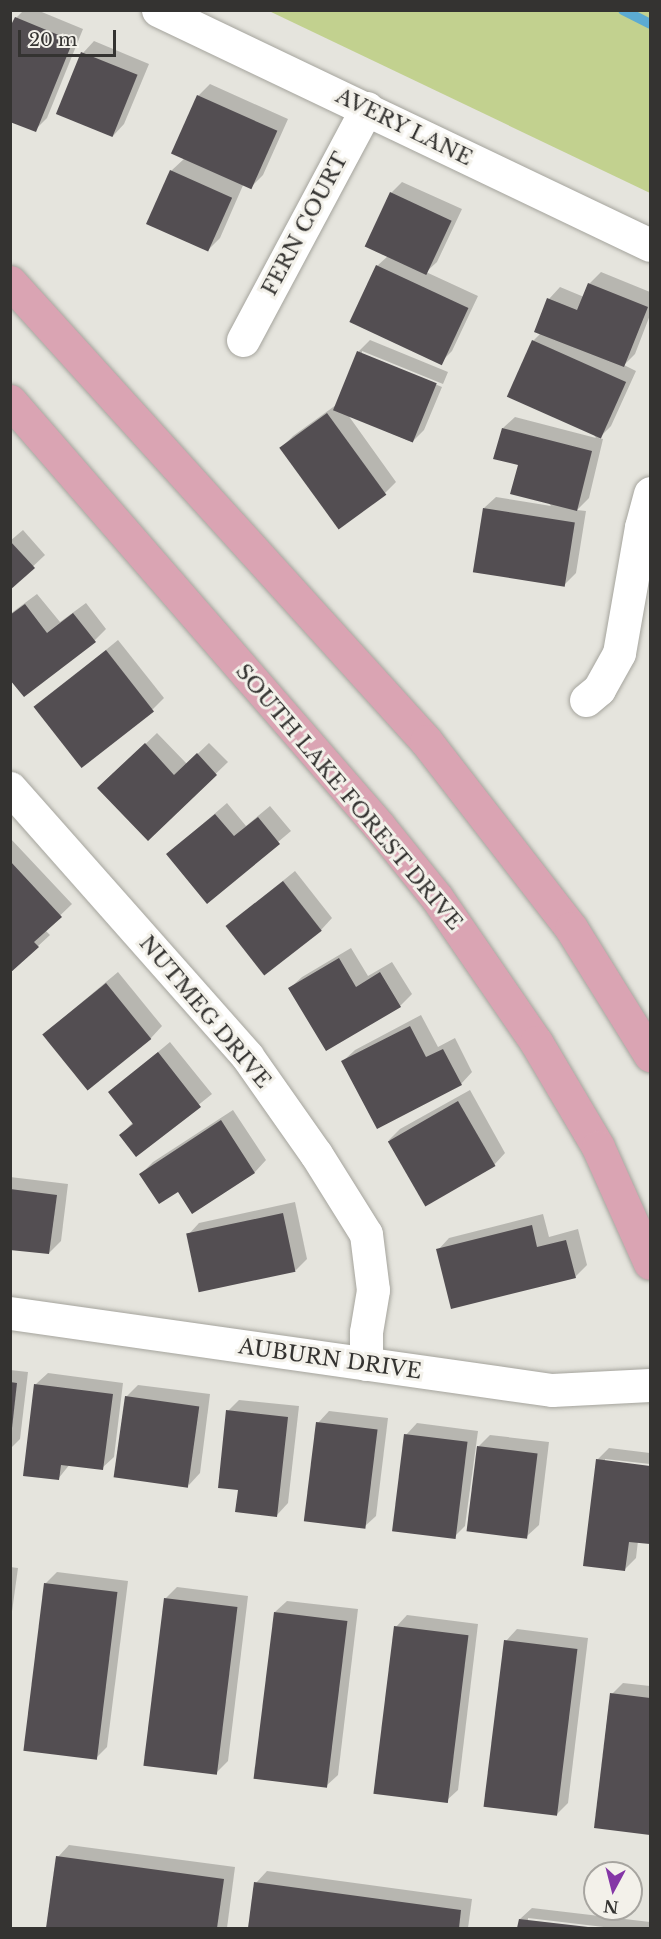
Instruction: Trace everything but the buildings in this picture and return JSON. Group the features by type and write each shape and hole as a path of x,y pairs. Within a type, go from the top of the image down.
{"main road":[{"path":"10,282 426,741 571,928 651,1055"},
{"name":"SOUTH LAKE FOREST DRIVE","path":"10,400 379,826 437,898 491,974 598,1147 651,1263"}],"street":[{"name":"AVERY LANE","path":"158,10 651,245"},
{"name":"FERN COURT","path":"243,340 367,108"},
{"path":"586,700 599,688 619,653 641,528 651,493"},
{"name":"NUTMEG DRIVE","path":"10,788 247,1056 316,1154 366,1234 373,1290 366,1332 366,1364"},
{"name":"AUBURN DRIVE","path":"10,1313 552,1390 651,1385"}],"green space":[{"path":"269,11 650,11 650,193"}],"waterway":[{"path":"623,10 650,24"}]}
